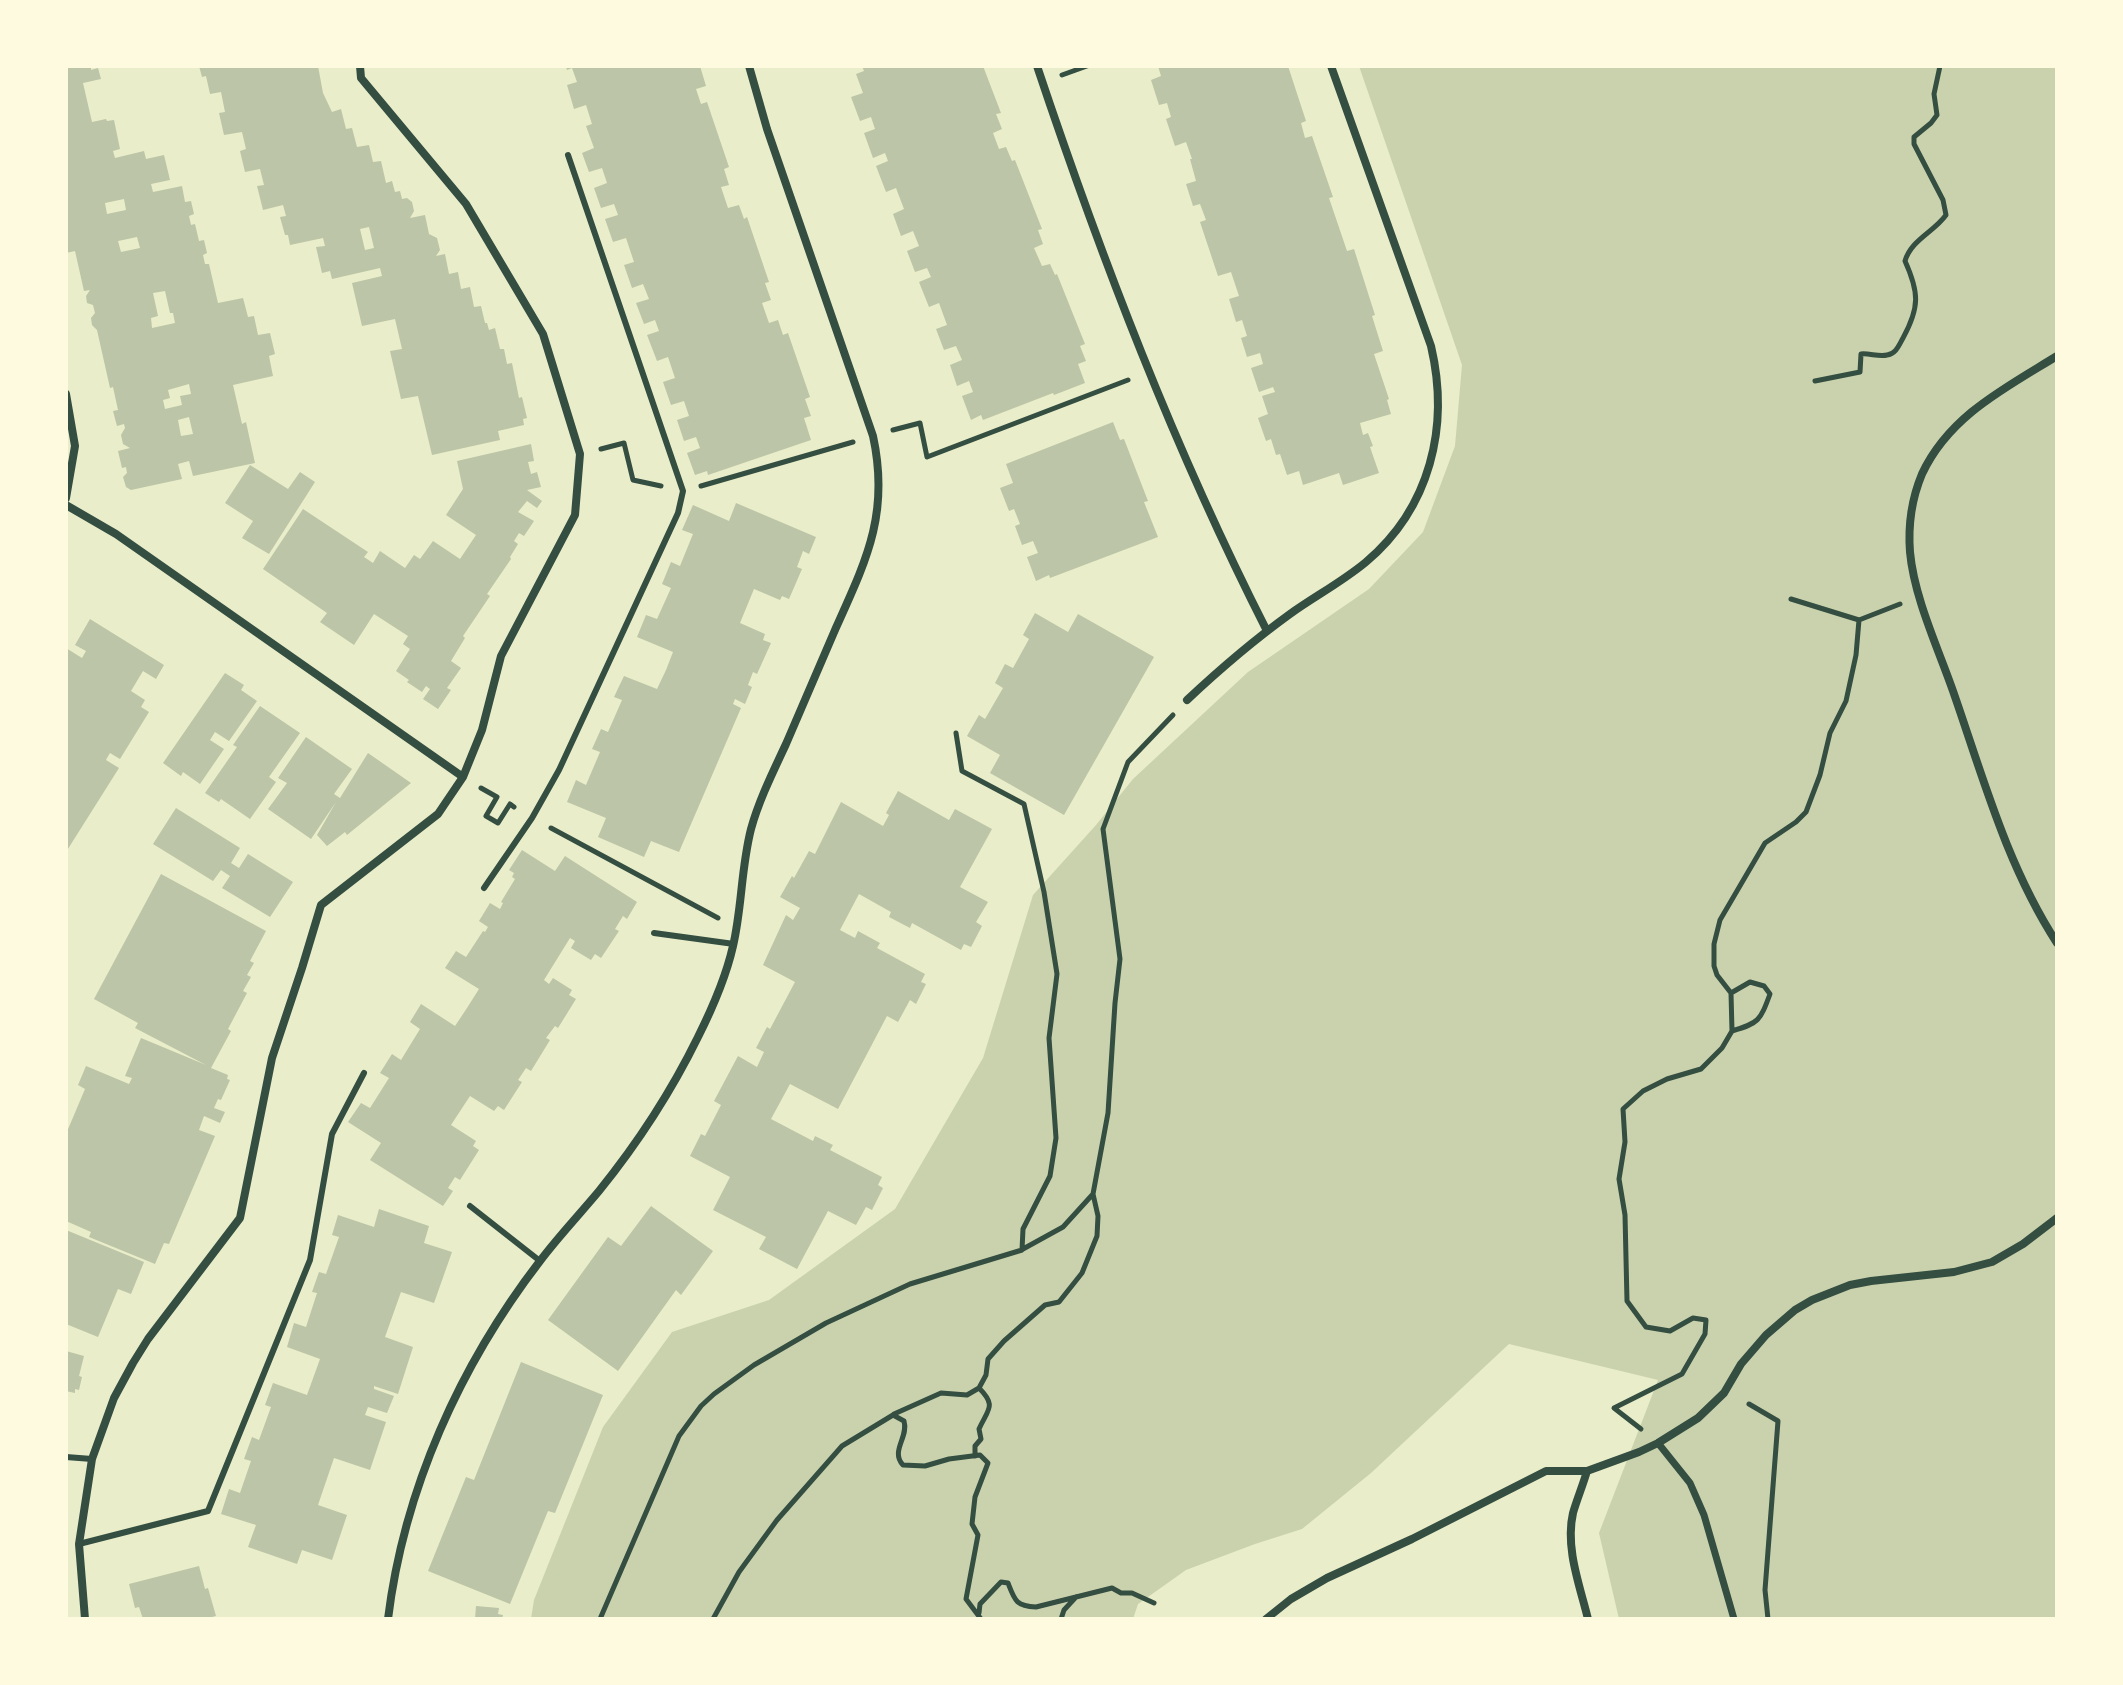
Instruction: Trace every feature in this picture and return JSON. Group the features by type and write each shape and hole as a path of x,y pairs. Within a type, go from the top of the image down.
{"street":[{"path":"85,1619 79,1544 92,1459 114,1398 133,1363 240,1218 272,1058 321,905 438,814 463,777 482,730 501,656 575,515 580,454 543,334 466,204 361,78 360,66"},
{"path":"388,1619 401,1548 418,1487 465,1377 506,1308 540,1261 617,1167 668,1091 699,1036 734,944 745,861 756,813 865,563 874,532 880,487 873,436 767,129 749,66"},
{"path":"1037,66 1109,272 1153,384 1212,519 1267,631"},
{"path":"1187,700 1267,631 1349,575 1387,542 1418,496 1428,471 1438,421 1439,397 1431,346 1331,66"},
{"path":"2057,356 2000,391 1960,420 1945,437 1922,476 1911,516 1910,552 1920,596 2019,877 2057,943"},
{"path":"66,394 75,446 66,498"},
{"path":"66,505 116,534 463,777"},
{"path":"1266,1619 1318,1583 1546,1471 1587,1471 1658,1443 1698,1418 1724,1393 1741,1364 1766,1335 1812,1300 1841,1288 1871,1281 1954,1272 1992,1262 2023,1244 2057,1218"},
{"path":"1658,1443 1690,1483 1704,1515 1734,1619"},
{"path":"1587,1471 1573,1511 1571,1535 1574,1563 1588,1619"}],"lane":[{"path":"484,888 532,818 559,770 678,513 683,491 568,155"},
{"path":"654,933 734,944"},
{"path":"79,1544 208,1511 310,1260 332,1134 364,1073"},
{"path":"470,1206 540,1261"},
{"path":"66,1457 92,1459"}],"path":[{"path":"1815,381 1860,372 1861,354 1887,355 1896,350 1909,327 1916,309 1913,282 1905,261 1908,251 1940,224 1946,215 1943,200 1914,144 1914,137 1937,115 1934,94 1940,66"},
{"path":"1791,599 1859,620 1920,596"},
{"path":"1614,1408 1682,1374 1705,1334 1706,1320 1693,1318 1670,1331 1646,1327 1627,1301 1625,1215 1619,1179 1625,1142 1623,1109 1643,1091 1667,1079 1701,1069 1722,1048 1732,1031 1731,993 1714,966 1714,944 1720,920 1765,843 1806,812 1820,775 1830,733 1846,701 1856,655 1859,620"},
{"path":"713,1619 739,1572 777,1520 842,1446 893,1415 941,1393 967,1395 979,1388 986,1375 988,1359 1004,1341 1045,1305 1059,1302 1082,1273 1097,1236 1098,1216 1093,1194 1108,1113 1120,959 1103,829 1128,762 1187,700"},
{"path":"956,733 962,771 1024,804 1044,892 1057,974 1049,1038 1056,1138 1050,1176 1023,1229 1022,1250"},
{"path":"463,777 497,797 486,816 498,823 510,804 737,928"},
{"path":"1731,993 1750,982 1764,986 1770,994 1764,1012 1753,1025 1732,1031"},
{"path":"600,1619 679,1436 714,1394 754,1365 826,1323 910,1284 1022,1250 1063,1227 1093,1194"},
{"path":"975,1456 975,1446 981,1439 979,1429 990,1406 987,1395 979,1388"},
{"path":"1749,1404 1778,1421 1765,1590 1768,1619"},
{"path":"893,1415 899,1416 906,1427 898,1452 903,1465 925,1466 980,1455 988,1463 975,1497 972,1524 978,1535 966,1599 980,1617"},
{"path":"980,1617 980,1604 1001,1582 1008,1583 1016,1602 1024,1606 1036,1607 1112,1588 1154,1603"},
{"path":"1061,1619 1064,1610 1077,1596"}],"green space":[{"path":"1359,66 2057,66 2057,1619 1619,1619 1599,1533 1658,1380 1509,1344 1371,1473 1302,1529 1186,1570 1138,1604 1133,1619 531,1619 534,1600 603,1427 672,1332 769,1300 895,1209 983,1058 1033,895 1133,779 1248,672 1369,589 1423,532 1455,446 1462,365"}],"building":[{"path":"66,66 91,66 91,70 98,68 101,79 83,83 92,122 114,120 120,149 113,151 115,158 144,151 146,159 164,155 170,180 151,184 153,192 182,186 185,202 191,201 194,214 189,216 191,225 195,224 199,241 204,240 207,253 203,255 205,264 209,264 218,303 243,298 248,317 254,316 258,335 270,333 275,354 269,356 273,376 233,385 242,424 246,422 255,463 193,476 189,461 178,464 182,479 131,490 126,487 123,477 127,473 126,467 122,468 118,451 130,448 123,444 121,435 124,424 117,426 113,411 118,410 113,387 110,388 97,330 92,325 93,305 87,303 86,296 90,290 84,291 75,251 66,253","holes":["124,199 126,210 107,214 105,203","137,237 140,248 121,252 118,241","165,291 175,323 152,328 151,318 158,316 153,293","189,384 191,394 180,396 182,405 165,409 163,400 170,398 168,390","189,417 193,434 181,436 178,420"]},
{"path":"199,66 318,66 323,93 332,112 341,109 346,129 352,128 357,147 369,145 373,162 381,161 386,183 392,181 395,192 400,191 402,199 412,202 414,211 410,218 425,215 429,234 437,238 440,250 436,256 445,254 449,274 458,272 461,289 470,287 474,307 481,306 489,330 495,328 507,364 512,363 519,398 522,397 527,418 523,419 524,425 498,431 500,440 432,455 418,396 401,399 390,351 402,349 395,319 362,326 352,283 382,276 380,268 332,279 330,271 322,273 316,247 325,246 323,238 290,245 280,217 286,216 283,205 263,210 257,186 264,185 260,169 245,172 240,151 246,149 242,132 224,135 219,113 225,112 221,92 210,94 206,76 202,77","holes":["369,227 374,248 365,250 360,229"]},
{"path":"566,66 700,66 706,86 696,89 701,104 707,102 729,167 724,169 729,185 721,187 728,208 739,205 744,219 747,217 769,282 765,283 771,300 762,303 769,323 778,320 783,335 788,333 810,397 805,399 811,416 804,418 811,440 708,475 707,471 695,475 687,453 700,448 696,437 684,441 677,420 689,416 684,401 671,405 663,382 675,378 668,357 657,361 647,335 659,331 655,320 644,324 636,303 649,299 643,284 632,288 624,265 634,262 626,238 613,242 605,219 618,215 614,204 601,208 594,188 607,183 602,168 589,172 582,153 594,148 586,126 592,124 586,105 574,109 567,85 577,82 572,68 567,70"},
{"path":"862,66 983,66 1001,113 996,114 1002,129 993,133 999,149 1006,147 1012,161 1015,160 1042,229 1038,230 1043,244 1034,248 1042,266 1050,264 1057,274 1085,344 1080,346 1086,361 1078,364 1085,383 983,420 981,415 971,420 962,396 973,392 969,381 957,386 950,365 962,360 956,346 944,350 936,329 947,325 939,303 929,307 919,282 931,277 927,268 915,272 907,251 919,246 913,231 901,236 893,214 904,209 896,188 886,192 876,166 888,161 885,153 873,158 864,133 875,129 871,117 860,121 851,97 863,93 856,74 864,71"},
{"path":"1158,66 1288,66 1306,121 1301,123 1305,138 1312,136 1347,251 1354,249 1375,315 1372,316 1383,351 1374,354 1391,414 1360,423 1363,435 1368,433 1373,446 1370,447 1379,473 1343,485 1339,473 1303,485 1299,471 1287,475 1271,439 1266,441 1258,418 1268,414 1262,396 1275,392 1273,387 1259,392 1251,368 1263,364 1260,353 1247,357 1241,338 1247,336 1242,320 1236,322 1229,299 1239,296 1231,272 1218,276 1200,222 1206,220 1200,204 1193,206 1186,184 1196,181 1192,159 1186,142 1175,146 1166,119 1171,117 1167,103 1159,105 1151,80 1161,76"},
{"path":"1113,422 1120,440 1124,439 1158,537 1036,581 1027,557 1038,553 1033,541 1022,545 1015,526 1020,524 1014,509 1009,511 1000,488 1013,483 1006,464"},
{"path":"531,444 534,461 528,462 531,474 537,472 541,487 527,490 542,501 537,508 527,501 518,512 534,521 524,536 519,533 514,541 518,544 511,559 463,636 465,638 451,661 461,668 447,688 451,690 438,709 423,699 430,689 426,686 422,692 396,671 410,649 403,644 408,636 374,614 354,645 320,622 327,613 263,569 303,509 368,552 364,557 373,563 380,551 405,568 414,555 420,559 433,541 460,559 476,535 446,515 463,489 457,461"},
{"path":"250,465 288,489 300,472 315,482 269,554 242,538 253,521 225,503"},
{"path":"736,503 816,537 809,554 803,551 797,567 802,569 789,599 782,596 780,600 754,589 740,623 765,634 763,640 771,643 757,674 753,672 748,685 752,687 745,704 735,699 733,704 741,708 679,852 651,841 644,857 598,837 606,818 567,802 576,780 586,785 600,752 592,749 601,729 608,732 622,700 614,697 624,676 657,689 666,670 673,652 637,637 646,615 657,619 671,588 662,584 671,562 680,566 693,534 682,530 693,505 729,521"},
{"path":"1035,613 1068,632 1078,614 1154,657 1064,815 990,773 1000,755 967,736 979,715 985,719 1003,688 995,683 1005,664 1013,668 1029,639 1023,635"},
{"path":"90,619 164,665 156,679 143,671 131,691 145,700 141,707 149,712 120,759 110,753 107,758 119,768 66,852 66,648 82,658 86,651 75,645"},
{"path":"225,673 244,685 241,690 257,701 229,741 215,732 210,740 224,749 200,784 183,772 181,776 163,763"},
{"path":"260,706 300,733 269,777 276,782 250,819 221,799 219,802 205,793 237,747 233,745"},
{"path":"306,737 352,769 334,794 340,798 368,753 411,783 347,835 345,832 327,846 317,835 336,802 311,839 268,809 287,783 278,778"},
{"path":"898,791 949,820 955,809 992,829 960,887 988,902 976,922 982,926 971,947 964,944 961,950 912,923 910,928 889,917 891,912 859,894 840,930 855,938 858,931 880,943 877,948 925,974 921,982 926,984 916,1004 910,1000 898,1022 887,1016 838,1109 790,1084 771,1119 813,1141 815,1136 833,1145 830,1150 882,1177 878,1185 883,1188 872,1210 866,1207 856,1225 828,1211 797,1269 759,1249 766,1237 713,1210 730,1177 690,1156 701,1134 705,1136 721,1105 714,1101 738,1056 757,1067 764,1052 756,1048 795,982 763,965 786,915 793,920 800,908 780,897 809,851 815,854 841,802 883,826"},
{"path":"176,808 240,848 231,863 239,868 248,854 293,882 270,917 222,888 230,876 221,870 213,881 153,844"},
{"path":"522,850 555,871 565,856 637,902 627,919 623,916 615,929 619,931 601,958 595,954 591,960 571,948 575,941 570,938 544,980 549,984 553,978 572,990 569,995 576,999 558,1028 555,1026 546,1038 550,1040 531,1071 526,1068 518,1080 522,1082 504,1110 498,1106 494,1111 470,1096 451,1125 476,1141 473,1146 479,1150 460,1180 455,1177 448,1188 453,1191 443,1206 370,1160 381,1143 348,1122 361,1103 370,1108 389,1078 380,1073 392,1054 401,1060 420,1029 410,1022 421,1004 455,1026 467,1008 479,989 445,968 456,951 466,957 485,932 488,927 479,921 490,903 500,909 515,879 512,877 514,873 509,870"},
{"path":"161,874 266,931 250,961 254,963 247,975 251,977 243,991 247,993 211,1068 228,1075 227,1079 230,1080 214,1108 225,1112 220,1123 204,1116 199,1130 215,1136 169,1244 164,1243 155,1264 89,1237 91,1232 66,1221 66,1134 85,1089 78,1085 86,1066 129,1084 132,1078 125,1076 141,1038 206,1065 135,1028 138,1023 94,999"},
{"path":"651,1206 713,1251 681,1295 676,1290 618,1371 548,1320 608,1237 621,1246"},
{"path":"379,1209 429,1226 424,1243 452,1252 434,1303 401,1292 385,1337 413,1347 398,1394 374,1386 374,1389 394,1396 387,1413 368,1407 365,1415 386,1422 370,1470 334,1458 318,1505 347,1515 332,1560 302,1550 297,1564 248,1547 256,1525 221,1514 229,1489 240,1493 251,1461 244,1459 252,1437 259,1440 271,1407 265,1405 273,1383 307,1395 320,1359 287,1347 294,1323 306,1327 317,1293 312,1292 319,1272 326,1274 339,1237 332,1235 338,1215 374,1227"},
{"path":"66,1230 144,1262 131,1294 118,1289 98,1337 66,1324"},
{"path":"66,1351 84,1356 79,1390 75,1389 75,1393 66,1391"},
{"path":"521,1362 603,1395 555,1513 548,1511 510,1604 428,1571 466,1477 474,1480"},
{"path":"199,1566 216,1616 204,1619 143,1619 139,1607 135,1608 129,1584"},
{"path":"476,1606 499,1608 498,1614 503,1615 502,1619 475,1619"}]}
